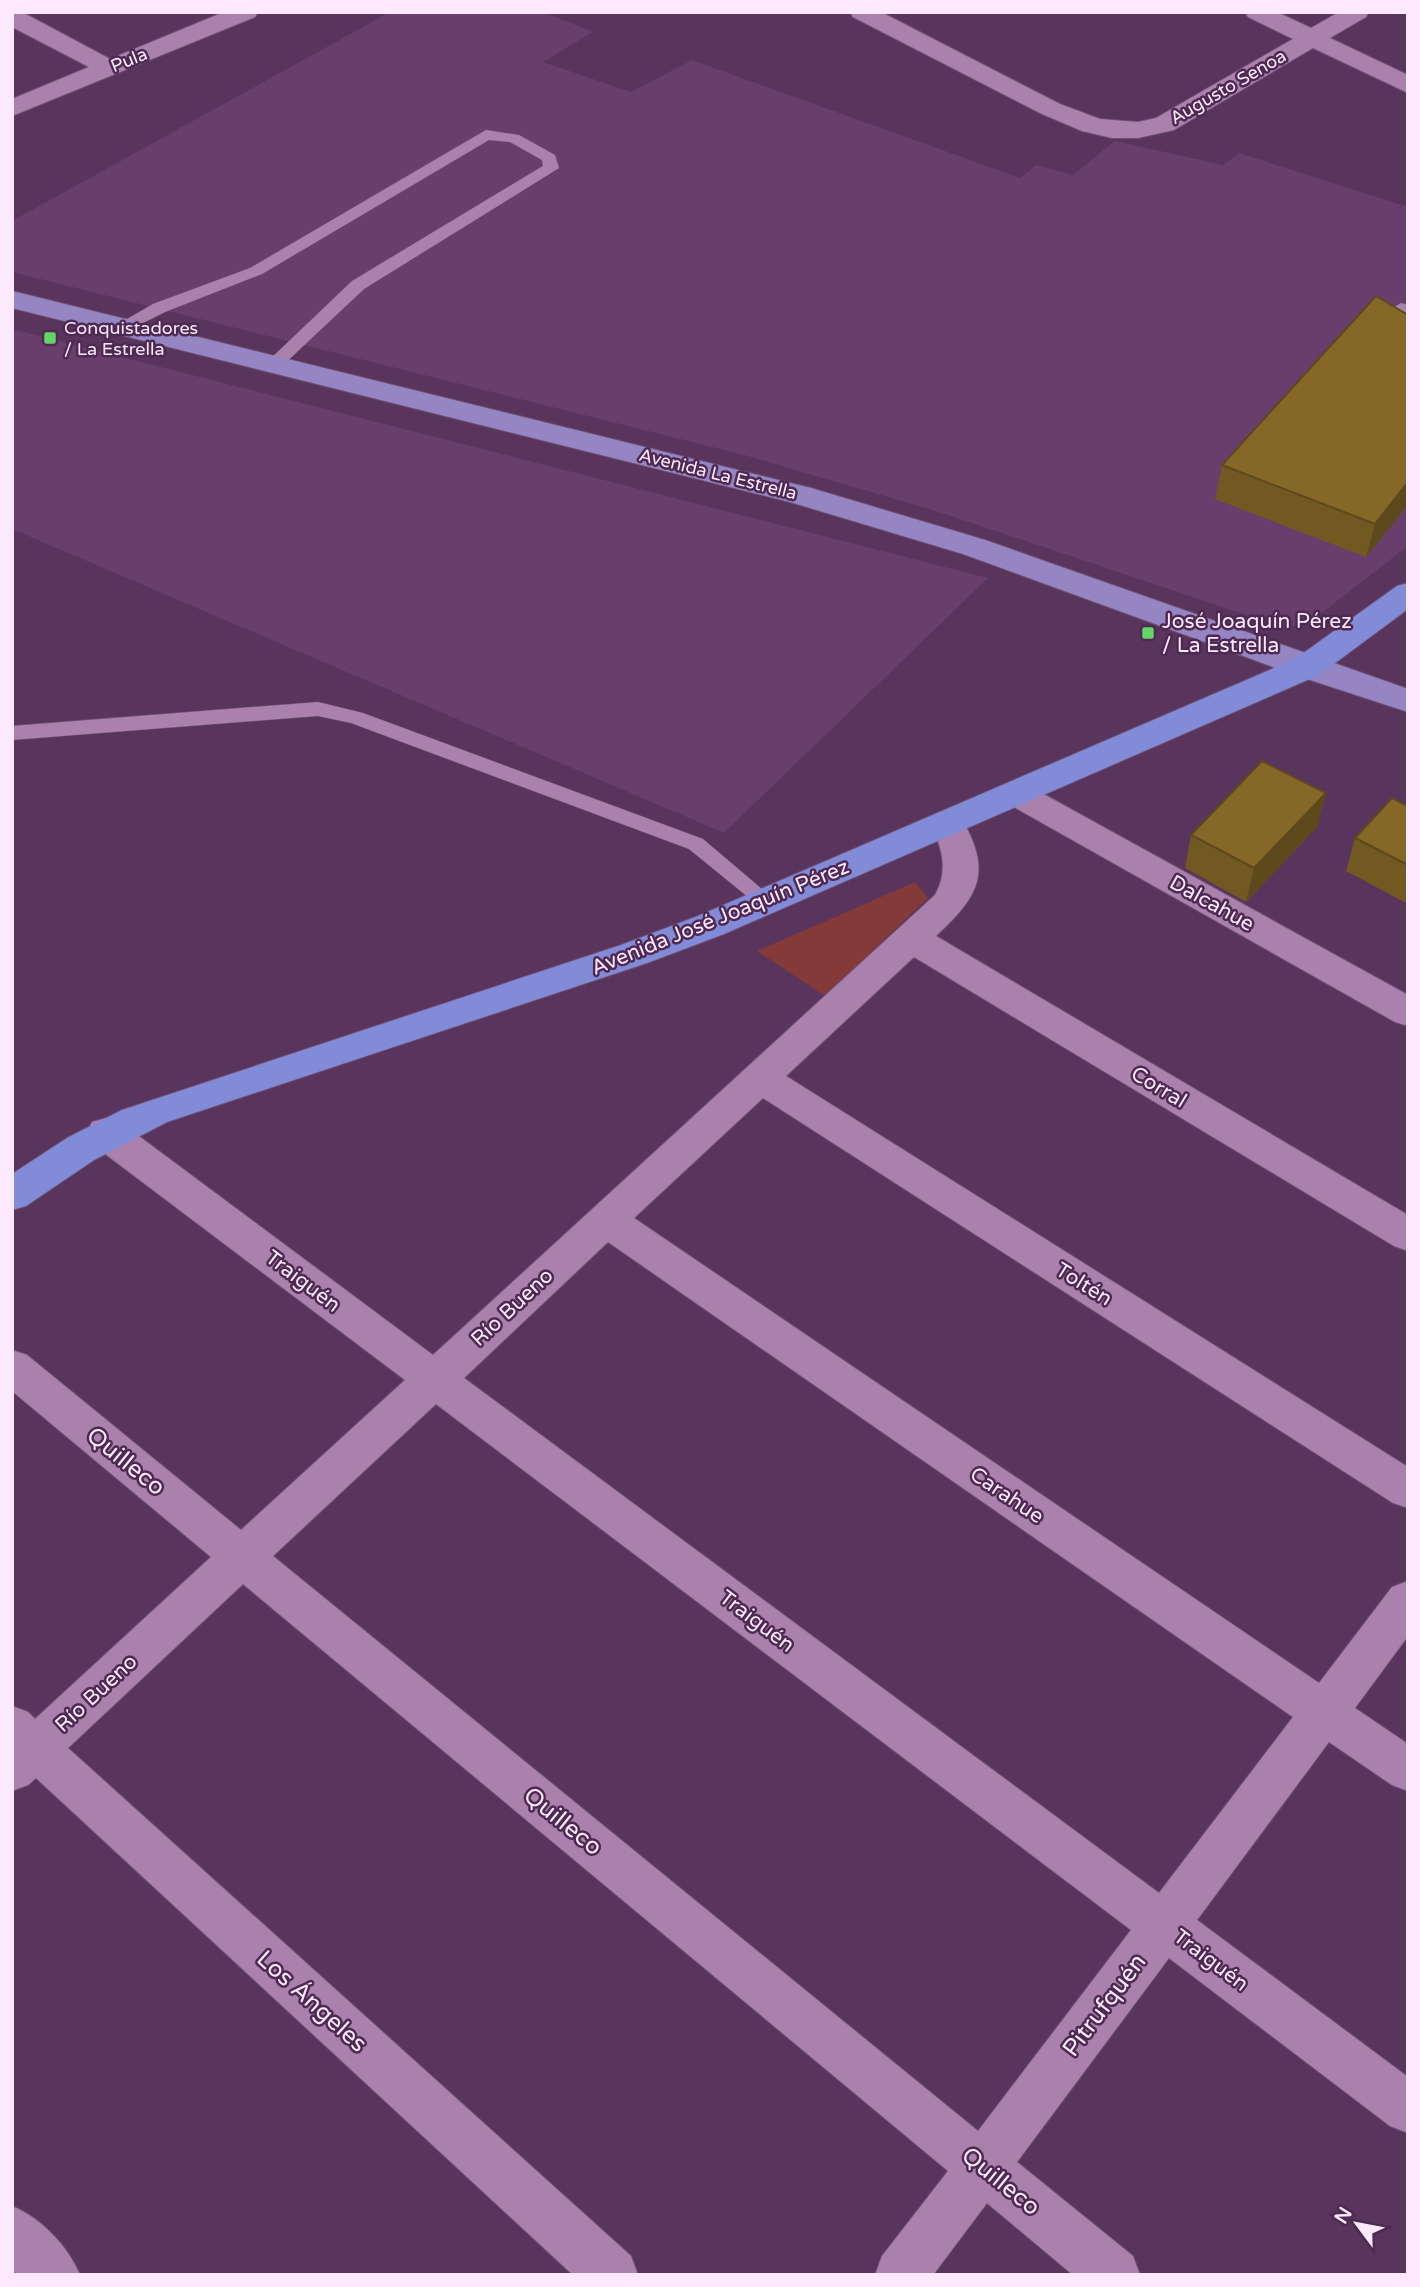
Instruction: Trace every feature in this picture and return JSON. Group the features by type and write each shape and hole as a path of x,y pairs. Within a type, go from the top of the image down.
{"main road":[{"name":"Avenida La Estrella","path":"12,299 788,491 897,522 1408,701"},
{"name":"Avenida José Joaquín Pérez","path":"12,1195 106,1133 181,1101 634,954 1017,794 1307,667 1408,593"}],"street":[{"name":"Pula","path":"12,108 246,12"},
{"name":"Augusto Senoa","path":"862,12 1051,109 1112,130 1139,130 1165,124 1357,12"},
{"path":"1257,12 1408,85"},
{"path":"12,17 109,68"},
{"name":"Dalcahue","path":"1017,794 1408,1012"},
{"name":"Río Bueno","path":"20,1749 242,1557 948,904 961,878 963,860 958,842 947,823"},
{"name":"Corral","path":"910,938 1408,1235"},
{"name":"Toltén","path":"760,1078 1408,1490"},
{"name":"Traiguén","path":"106,1133 1408,2108"},
{"name":"Carahue","path":"607,1220 1408,1770"},
{"name":"Quilleco","path":"12,1367 1114,2275"},
{"name":"Pitrufquén","path":"901,2275 1408,1601"},
{"name":"Los Ángeles","path":"20,1749 612,2275"},
{"path":"12,2232 54,2275"}],"lane":[{"path":"123,326 159,308 256,271 486,135 514,138 549,158 551,168 358,285 275,363"},
{"path":"12,733 275,710 318,709 356,718 696,844 766,901"}],"shaded area":[{"path":"390,12 543,12 593,32 543,62 631,92 692,60 1020,178 1036,165 1073,175 1115,141 1223,165 1239,153 1408,207 1408,546 1310,622 1285,628 939,512 744,455 12,272 12,221"},
{"path":"12,329 988,578 724,833 12,529"},
{"path":"915,882 928,898 825,996 757,951"}],"building":[{"path":"1376,296 1408,315 1408,482 1375,524 1222,465"},
{"path":"1262,761 1326,793 1254,868 1191,835"},
{"path":"1392,798 1408,806 1408,865 1355,838"}],"place":[{"name":"Conquistadores / La Estrella","path":"50,338"},
{"name":"José Joaquín Pérez / La Estrella","path":"1148,633"}]}
